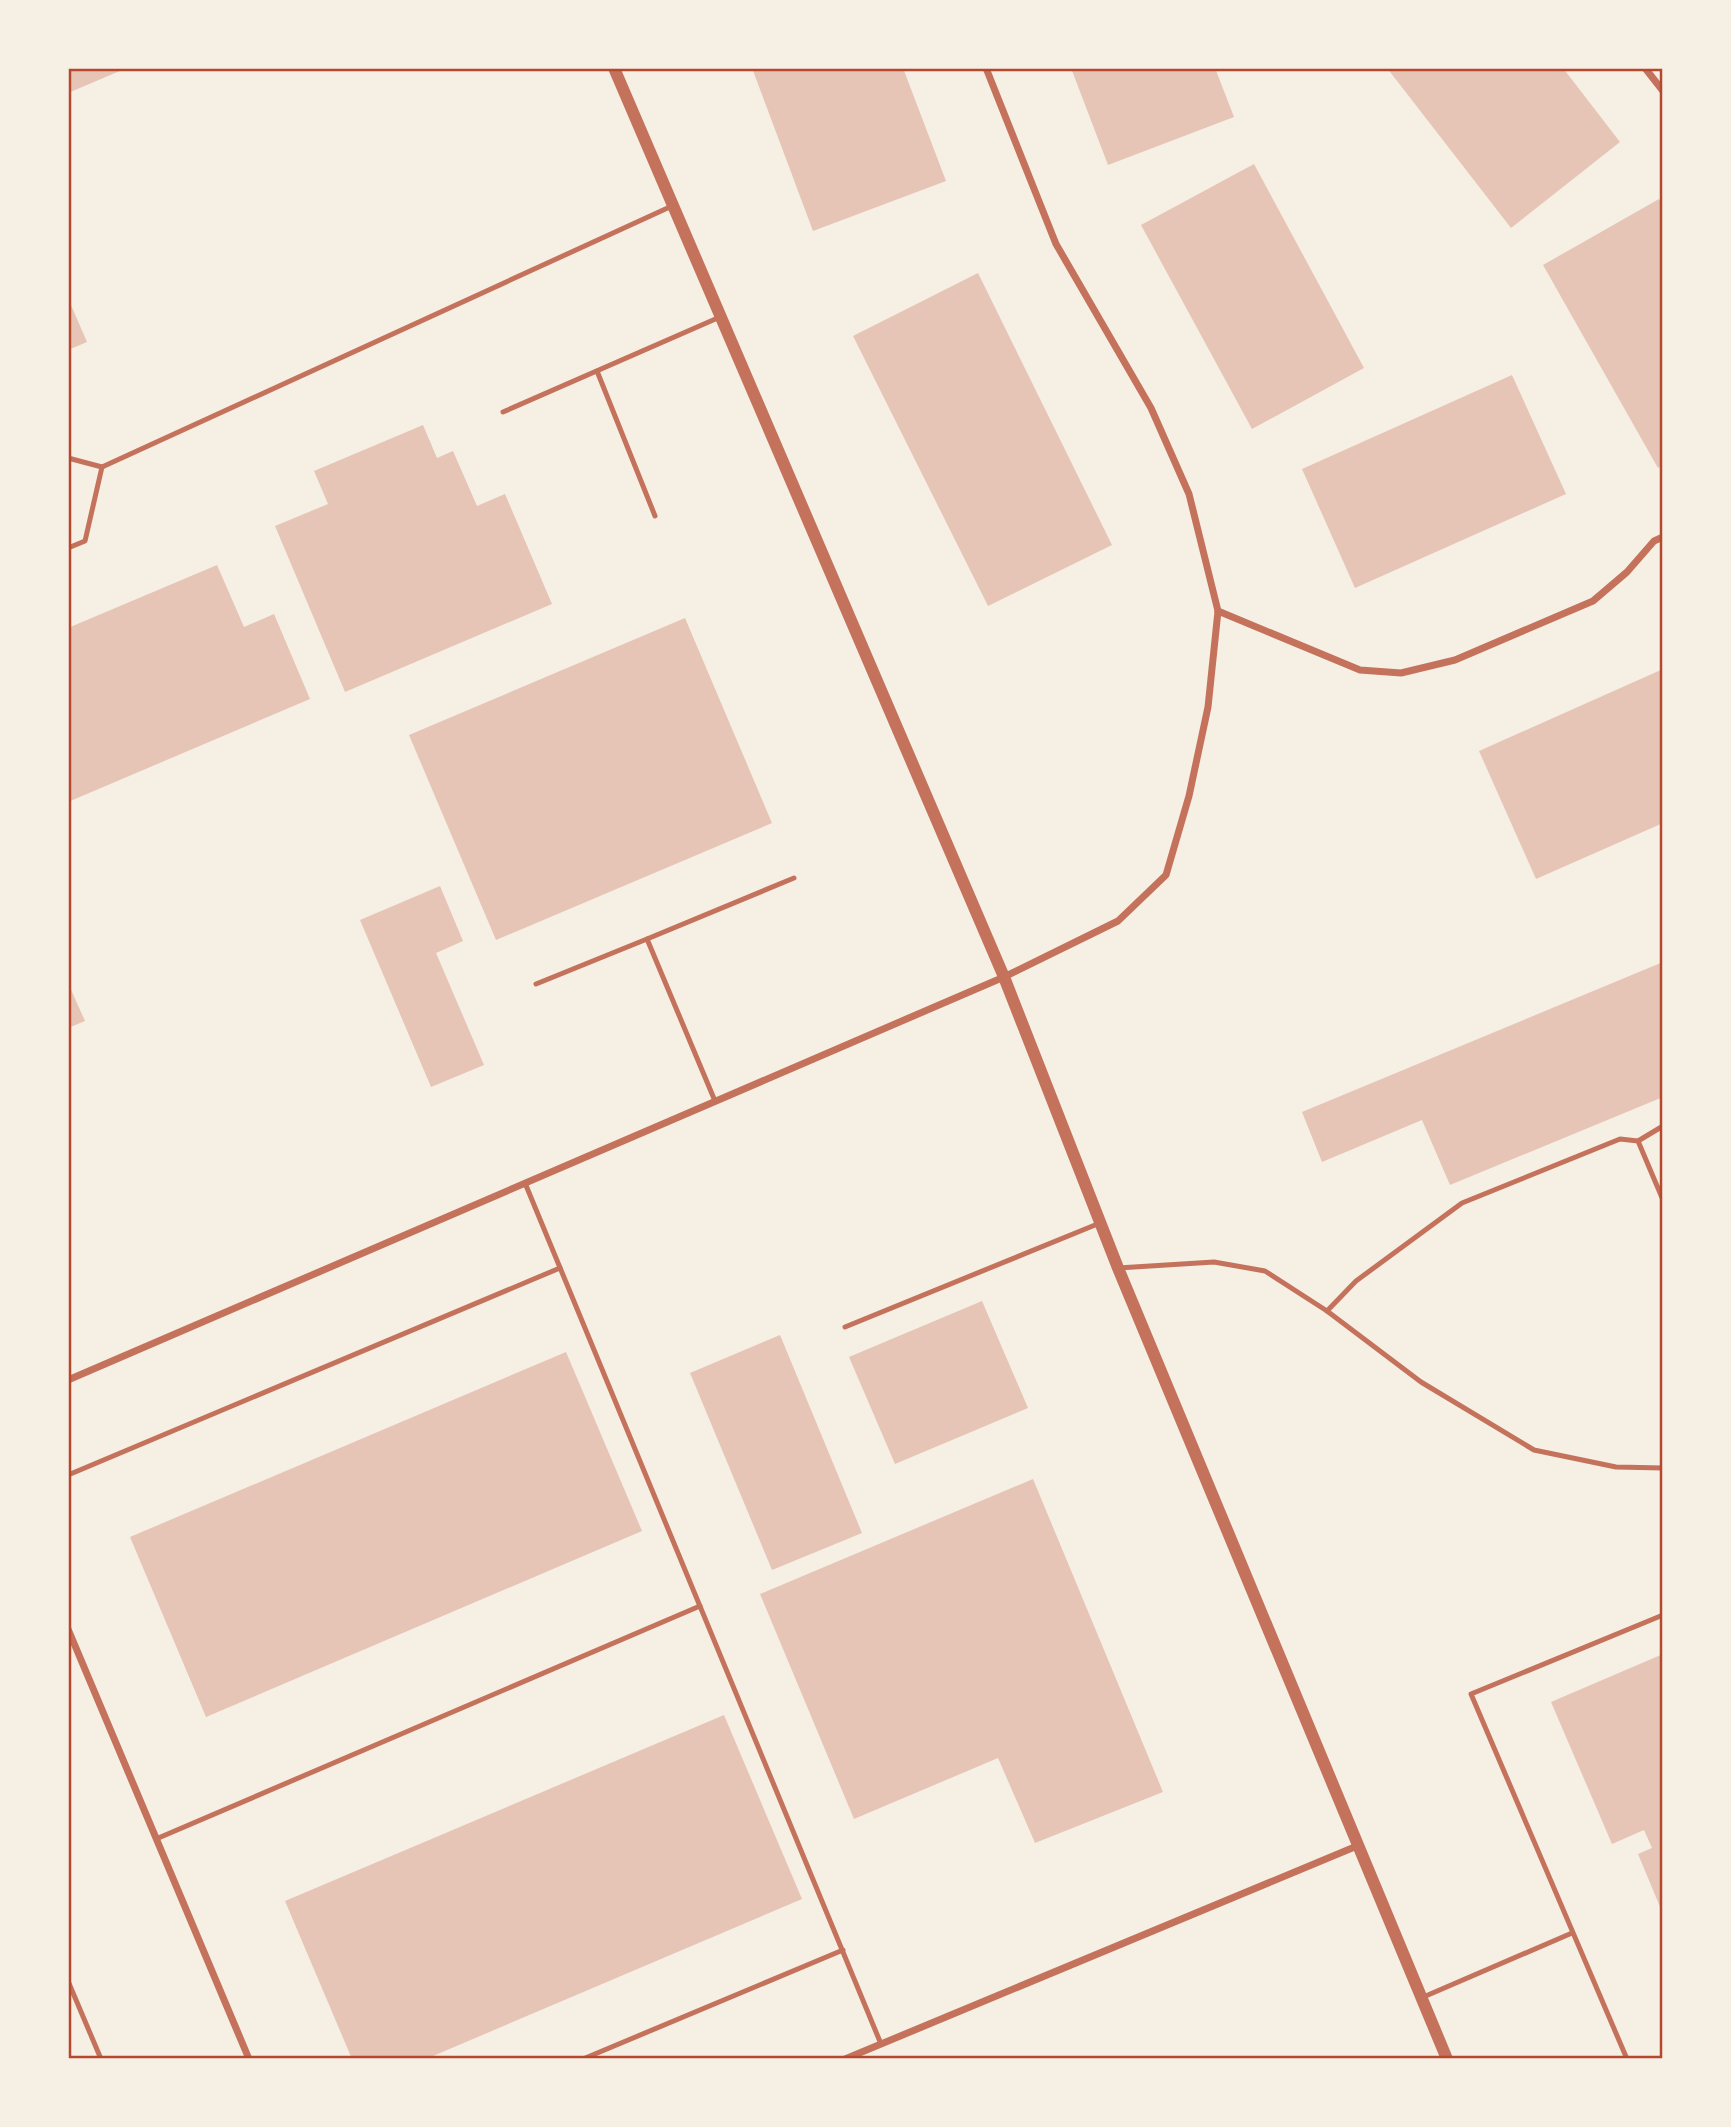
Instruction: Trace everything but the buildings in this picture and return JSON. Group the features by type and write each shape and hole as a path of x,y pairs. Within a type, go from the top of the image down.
{"street":[{"path":"614,68 1004,977 1118,1268 1447,2059"},
{"path":"68,1380 1004,977 1118,921 1166,875 1189,796 1209,707 1218,611 1189,494 1151,408 1056,244 986,68"},
{"path":"1645,68 1663,90"},
{"path":"1218,611 1360,670 1401,673 1455,660 1592,601 1627,572 1654,541 1663,537"},
{"path":"68,1629 249,2059"},
{"path":"845,2059 1357,1846"}],"lane":[{"path":"68,458 102,467 672,206"},
{"path":"503,412 720,317"},
{"path":"597,371 655,516"},
{"path":"68,548 85,541 102,467"},
{"path":"536,984 794,878"},
{"path":"647,939 715,1101"},
{"path":"1326,1311 1356,1281 1462,1203 1620,1139 1638,1141 1663,1126"},
{"path":"1638,1141 1663,1200"},
{"path":"525,1183 881,2044"},
{"path":"845,1326 1100,1223"},
{"path":"1118,1268 1214,1262 1265,1271 1326,1311 1421,1382 1535,1450 1616,1467 1663,1468"},
{"path":"68,1475 560,1268"},
{"path":"156,1839 700,1606"},
{"path":"1627,2059 1471,1694 1663,1615"},
{"path":"1421,1998 1572,1933"},
{"path":"583,2059 843,1950"},
{"path":"68,1981 101,2059"},
{"path":"866,2050 869,2059"}]}
